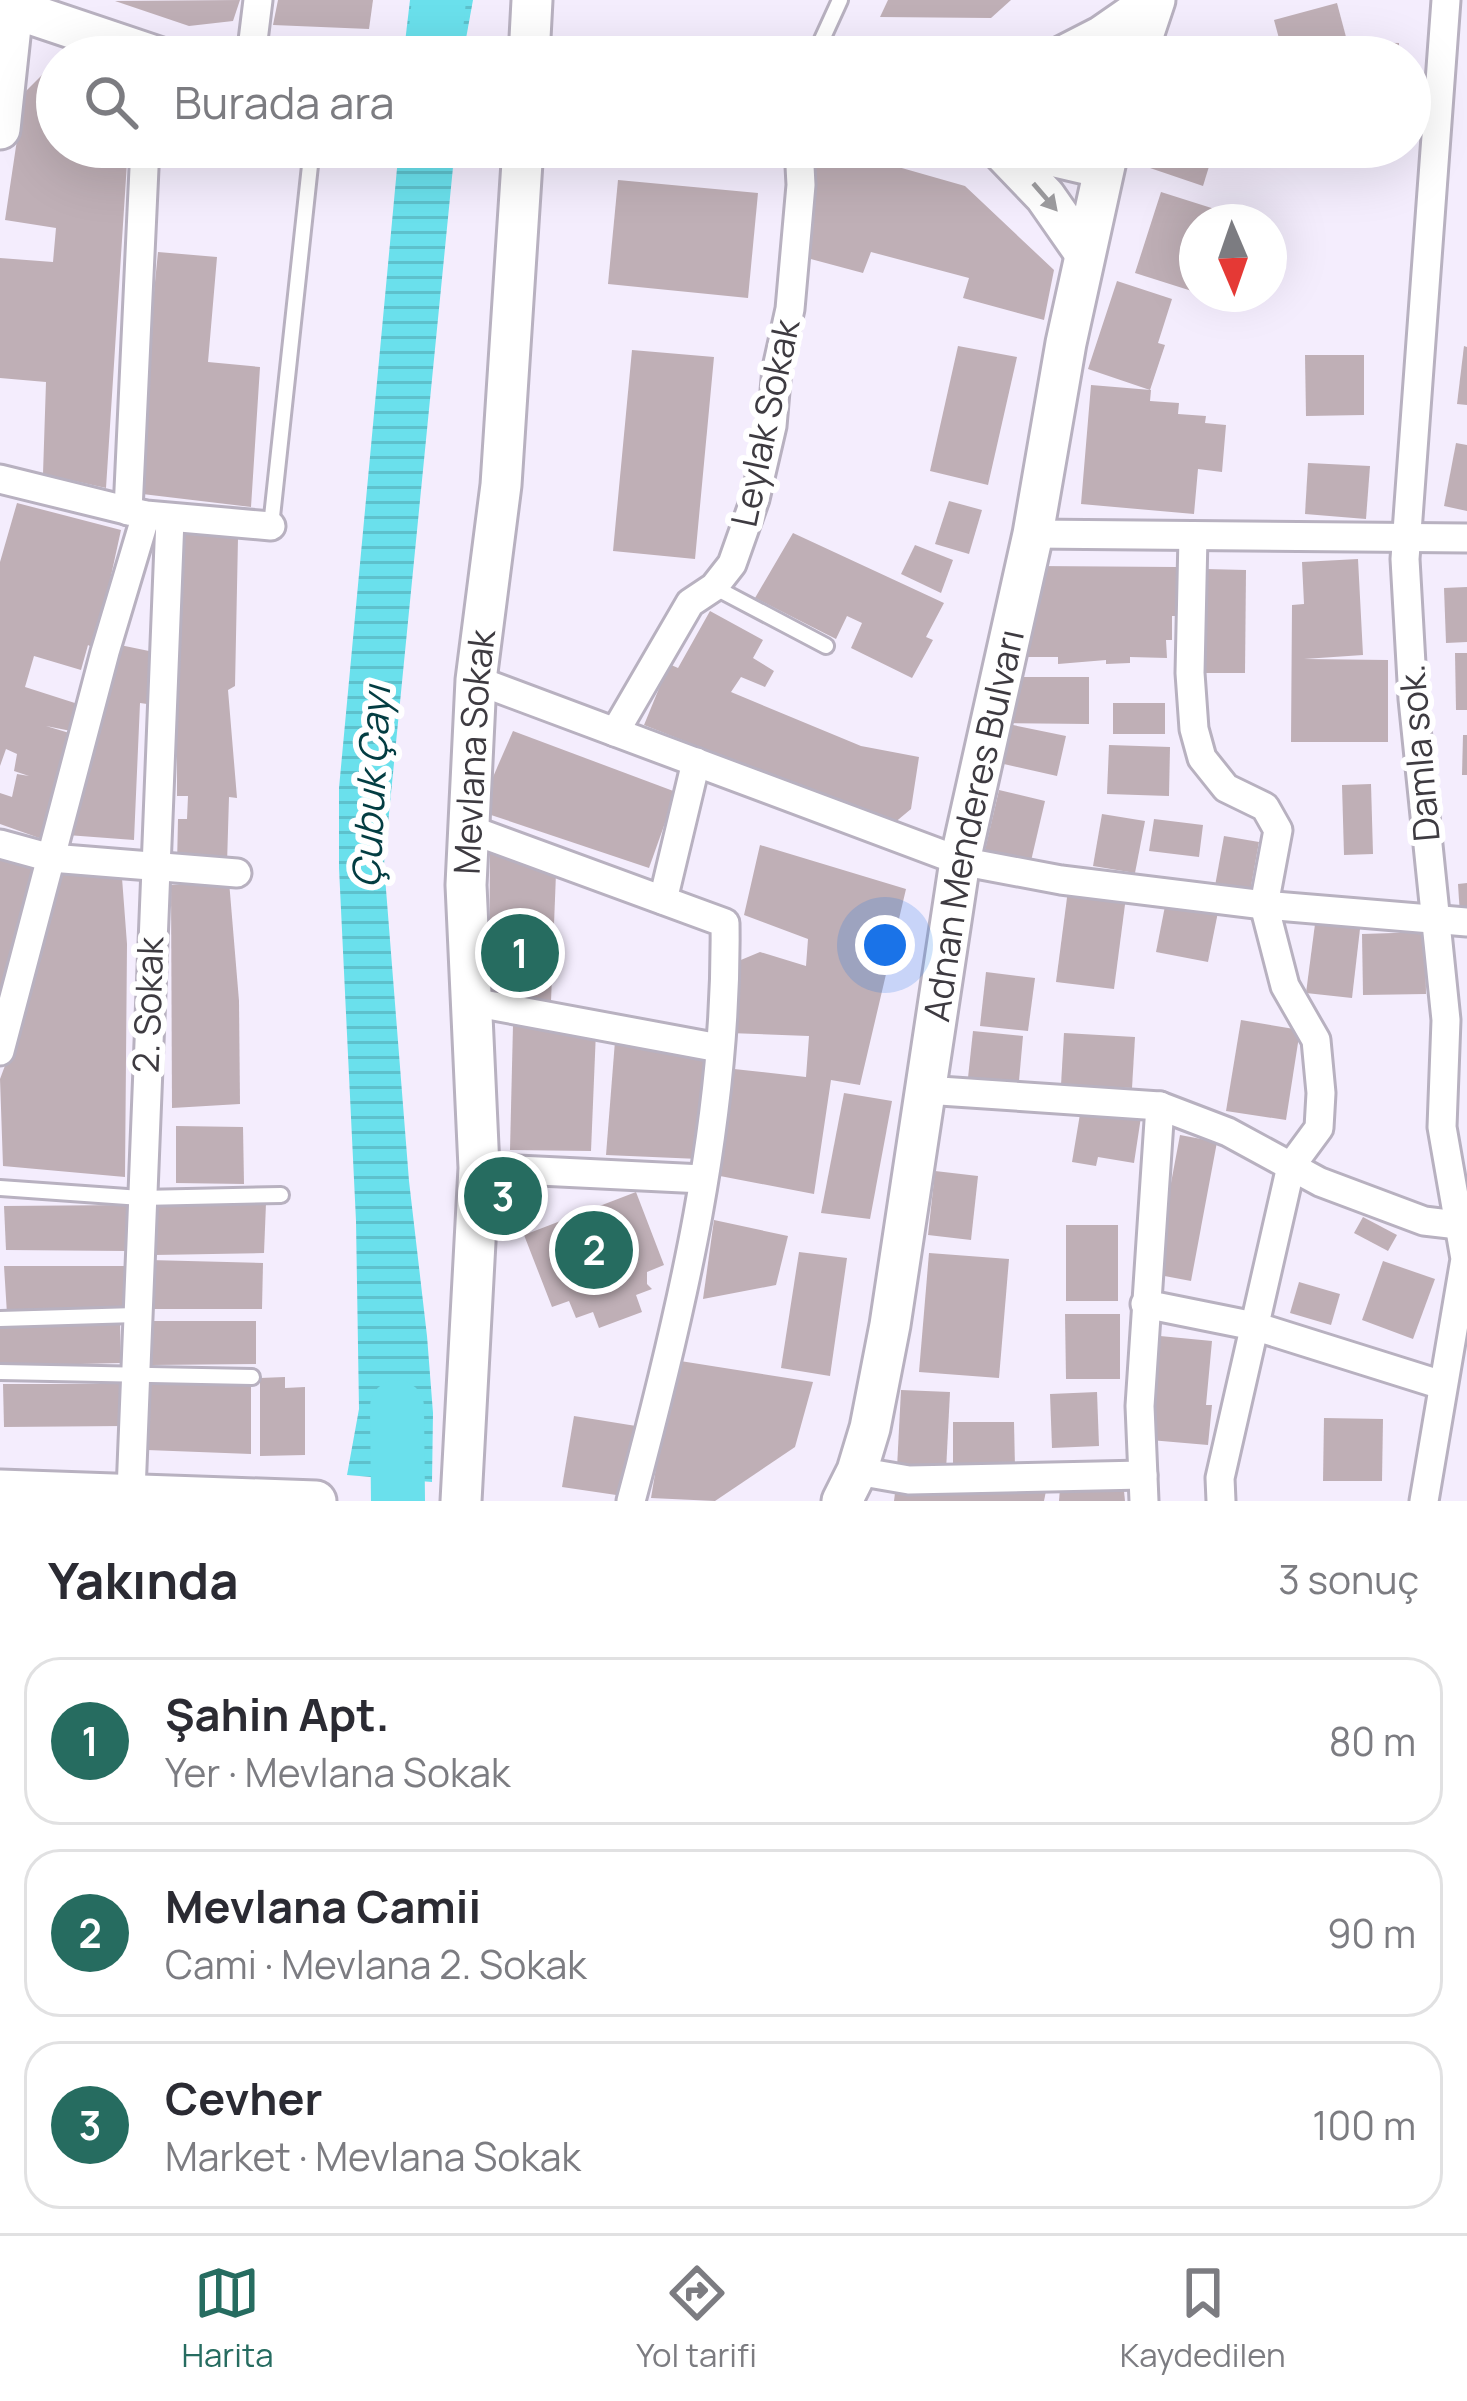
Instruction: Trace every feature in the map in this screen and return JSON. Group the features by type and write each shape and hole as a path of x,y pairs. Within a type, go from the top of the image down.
{"main road":[{"path":"530,36 532,0"},
{"path":"1102,36 1155,0"},
{"path":"1143,36 1155,0"},
{"path":"0,129 9,4 97,36"},
{"name":"Mevlana Sokak","path":"461,1501 479,1168 466,885 476,680 501,484 522,168"},
{"path":"1019,168 1046,196 1084,252"},
{"name":"Adnan Menderes Bulvarı","path":"849,1486 870,1428 890,1325 960,860 1033,534 1104,168"},
{"path":"0,1490 316,1501"}],"street":[{"path":"254,36 258,0"},
{"name":"Damla sok.","path":"1424,1501 1465,1259 1463,1226 1442,1126 1446,1020 1412,699 1406,540 1446,0"},
{"path":"0,1051 105,652 148,515 145,168"},
{"name":"Leylak Sokak","path":"615,732 690,603 714,587 733,564 755,499 790,309 800,168"},
{"path":"0,479 148,515 272,526"},
{"name":"2. Sokak","path":"131,1492 154,868 148,515"},
{"path":"1033,534 1467,538"},
{"path":"1193,536 1190,673 1194,729 1202,758 1226,788 1265,806 1278,830 1264,905 1285,986 1316,1040 1321,1093 1319,1128 1291,1166 1220,1478 1221,1501"},
{"path":"476,680 960,860 1061,880 1264,905 1467,922"},
{"path":"663,900 696,762"},
{"path":"469,829 725,923 719,1048 703,1179 674,1340 631,1501"},
{"path":"0,844 50,858 237,873"},
{"path":"472,1002 719,1048"},
{"path":"925,1090 1160,1106 1228,1132 1320,1182 1424,1222 1463,1226"},
{"path":"849,1486 909,1480 1143,1488 1140,1406 1160,1106"},
{"path":"479,1168 703,1179"},
{"path":"1145,1304 1254,1326 1442,1385"}],"lane":[{"path":"824,36 840,0"},
{"path":"272,526 310,168"},
{"path":"714,587 826,646"},
{"path":"0,1188 141,1198 281,1195"},
{"path":"0,1319 136,1315"},
{"path":"0,1372 252,1377"}],"water":[{"path":"410,0 473,0 466,36 406,36"},
{"path":"397,168 453,168 384,864 433,1413 432,1482 347,1475 359,1409 339,788"}],"building":[{"path":"240,0 233,21 189,26 115,1"},
{"path":"278,0 373,0 369,29 273,25"},
{"path":"888,0 1011,0 991,18 880,17"},
{"path":"1337,3 1346,36 1278,36 1274,20"},
{"path":"36,81 36,168 127,168 106,488 43,474 46,382 0,378 0,258 53,262 56,228 5,220 24,93"},
{"path":"813,168 902,168 965,186 1054,270 1044,320 963,298 969,278 871,252 863,273 807,258"},
{"path":"1150,168 1209,168 1203,186"},
{"path":"618,180 758,193 748,298 608,284"},
{"path":"1161,192 1199,204 1179,204 1179,287 1135,273"},
{"path":"158,252 217,257 208,362 260,367 251,507 134,493"},
{"path":"1117,281 1172,299 1158,343 1165,345 1150,390 1088,369"},
{"path":"958,346 1017,357 988,485 930,471"},
{"path":"1467,347 1467,405 1457,404"},
{"path":"632,350 714,357 695,559 613,551"},
{"path":"1305,355 1364,355 1364,415 1306,416"},
{"path":"1091,385 1151,390 1150,401 1179,403 1178,414 1206,416 1205,423 1226,425 1222,472 1198,469 1194,514 1081,504"},
{"path":"1456,443 1467,445 1467,511 1444,506"},
{"path":"1308,463 1370,466 1366,519 1305,514"},
{"path":"949,501 982,510 969,554 935,544"},
{"path":"17,503 121,530 95,649 88,645 81,670 34,656 25,687 78,704 71,731 46,726 76,735 55,812 49,809 42,839 0,824 0,793 12,797 17,774 29,776 14,771 17,754 6,749 0,766 0,562"},
{"path":"793,533 944,603 926,637 933,640 912,678 851,648 862,623 847,616 836,639 755,598"},
{"path":"177,534 238,538 235,686 228,690 237,798 229,797 227,864 177,865 178,819 187,819 188,796 177,796"},
{"path":"915,545 953,560 941,593 901,574"},
{"path":"1358,559 1363,655 1304,659 1388,660 1388,742 1291,742 1292,605 1304,604 1302,562"},
{"path":"1036,566 1176,567 1179,616 1172,616 1167,658 1058,664 1058,657 1023,657"},
{"path":"1205,569 1246,570 1245,673 1204,673"},
{"path":"1467,587 1467,642 1446,643 1444,588"},
{"path":"710,611 763,640 753,658 774,671 765,687 741,677 731,692 861,746 919,757 911,809 893,824 644,725 669,664 678,668"},
{"path":"120,645 149,651 147,704 140,703 134,840 67,835"},
{"path":"1455,653 1467,653 1467,710 1456,710"},
{"path":"1003,677 1089,677 1089,724 1003,723 1066,736 1057,776 995,762"},
{"path":"1113,703 1165,703 1165,734 1113,734"},
{"path":"513,731 676,792 649,868 491,815 493,777"},
{"path":"1463,735 1467,735 1467,775 1462,775"},
{"path":"1109,745 1170,747 1169,796 1107,794"},
{"path":"1371,784 1373,854 1344,855 1342,785"},
{"path":"999,790 1045,801 1031,861 985,850"},
{"path":"1102,814 1145,821 1135,873 1093,866"},
{"path":"1154,819 1203,825 1199,857 1149,851"},
{"path":"1224,836 1259,842 1250,892 1215,886"},
{"path":"760,845 906,889 860,1085 831,1080 814,1194 720,1176 734,1069 806,1077 809,1036 729,1033 736,962 760,952 806,966 808,939 744,915"},
{"path":"490,847 556,873 551,1001 489,996"},
{"path":"0,860 42,872 0,1013"},
{"path":"57,872 122,878 127,944 125,1177 3,1166 0,1079 16,1036"},
{"path":"229,881 239,1001 240,1104 172,1108 171,885"},
{"path":"1467,883 1467,915 1460,915 1458,884"},
{"path":"1068,890 1126,897 1114,989 1056,982"},
{"path":"1166,901 1218,912 1208,962 1156,952"},
{"path":"1315,924 1360,929 1352,998 1306,993"},
{"path":"1425,932 1426,994 1363,995 1362,934"},
{"path":"986,972 1035,978 1028,1031 980,1026"},
{"path":"1241,1020 1300,1030 1286,1120 1226,1111"},
{"path":"513,1025 596,1031 591,1151 510,1150"},
{"path":"973,1031 1023,1036 1018,1092 967,1087"},
{"path":"1064,1033 1135,1037 1132,1088 1061,1085"},
{"path":"615,1041 712,1051 699,1159 606,1155"},
{"path":"844,1093 892,1101 870,1219 821,1213"},
{"path":"1081,1108 1141,1117 1134,1163 1098,1157 1096,1166 1072,1162"},
{"path":"176,1126 243,1127 244,1184 176,1183"},
{"path":"1180,1135 1217,1142 1191,1281 1154,1274"},
{"path":"935,1171 978,1176 971,1240 928,1235"},
{"path":"636,1192 664,1265 647,1272 652,1289 636,1295 642,1312 599,1328 593,1312 576,1318 569,1301 552,1307 524,1235"},
{"path":"266,1203 264,1253 154,1255 155,1205"},
{"path":"127,1205 127,1251 6,1250 4,1206"},
{"path":"1363,1217 1397,1235 1388,1251 1354,1233"},
{"path":"714,1220 788,1236 776,1285 703,1299"},
{"path":"1066,1225 1118,1225 1118,1301 1066,1301"},
{"path":"799,1252 847,1258 830,1376 781,1368"},
{"path":"929,1253 1009,1259 999,1378 919,1372"},
{"path":"149,1260 263,1263 262,1309 151,1309"},
{"path":"1383,1261 1435,1279 1413,1339 1362,1320"},
{"path":"4,1266 125,1266 125,1311 7,1314"},
{"path":"1299,1282 1340,1294 1331,1325 1290,1313"},
{"path":"1065,1314 1120,1314 1120,1379 1066,1379"},
{"path":"151,1321 256,1321 256,1364 152,1365"},
{"path":"120,1323 121,1363 0,1366 0,1327"},
{"path":"1160,1336 1212,1341 1208,1445 1150,1440"},
{"path":"674,1360 813,1382 795,1447 715,1501 651,1498"},
{"path":"285,1377 285,1388 305,1387 305,1455 260,1456 260,1378"},
{"path":"147,1381 251,1384 251,1454 147,1450"},
{"path":"3,1384 124,1384 124,1426 4,1427"},
{"path":"901,1390 950,1392 946,1471 897,1468"},
{"path":"1097,1392 1099,1446 1052,1448 1050,1394"},
{"path":"574,1416 636,1426 623,1496 562,1487"},
{"path":"1324,1418 1383,1419 1382,1481 1323,1481"},
{"path":"953,1422 1014,1422 1015,1468 953,1467"},
{"path":"1060,1488 1124,1491 1125,1501 1059,1501"},
{"path":"1046,1491 1044,1501 894,1501 895,1493"}],"waterway":[{"name":"Çubuk Çayı","path":"435,36 439,0"},
{"name":"Çubuk Çayı","path":"397,1407 398,1501"}],"place":[{"name":"Şahin Apt.","path":"520,953"},
{"name":"Cevher","path":"503,1196"},
{"name":"Mevlana Camii","path":"594,1250"}]}
